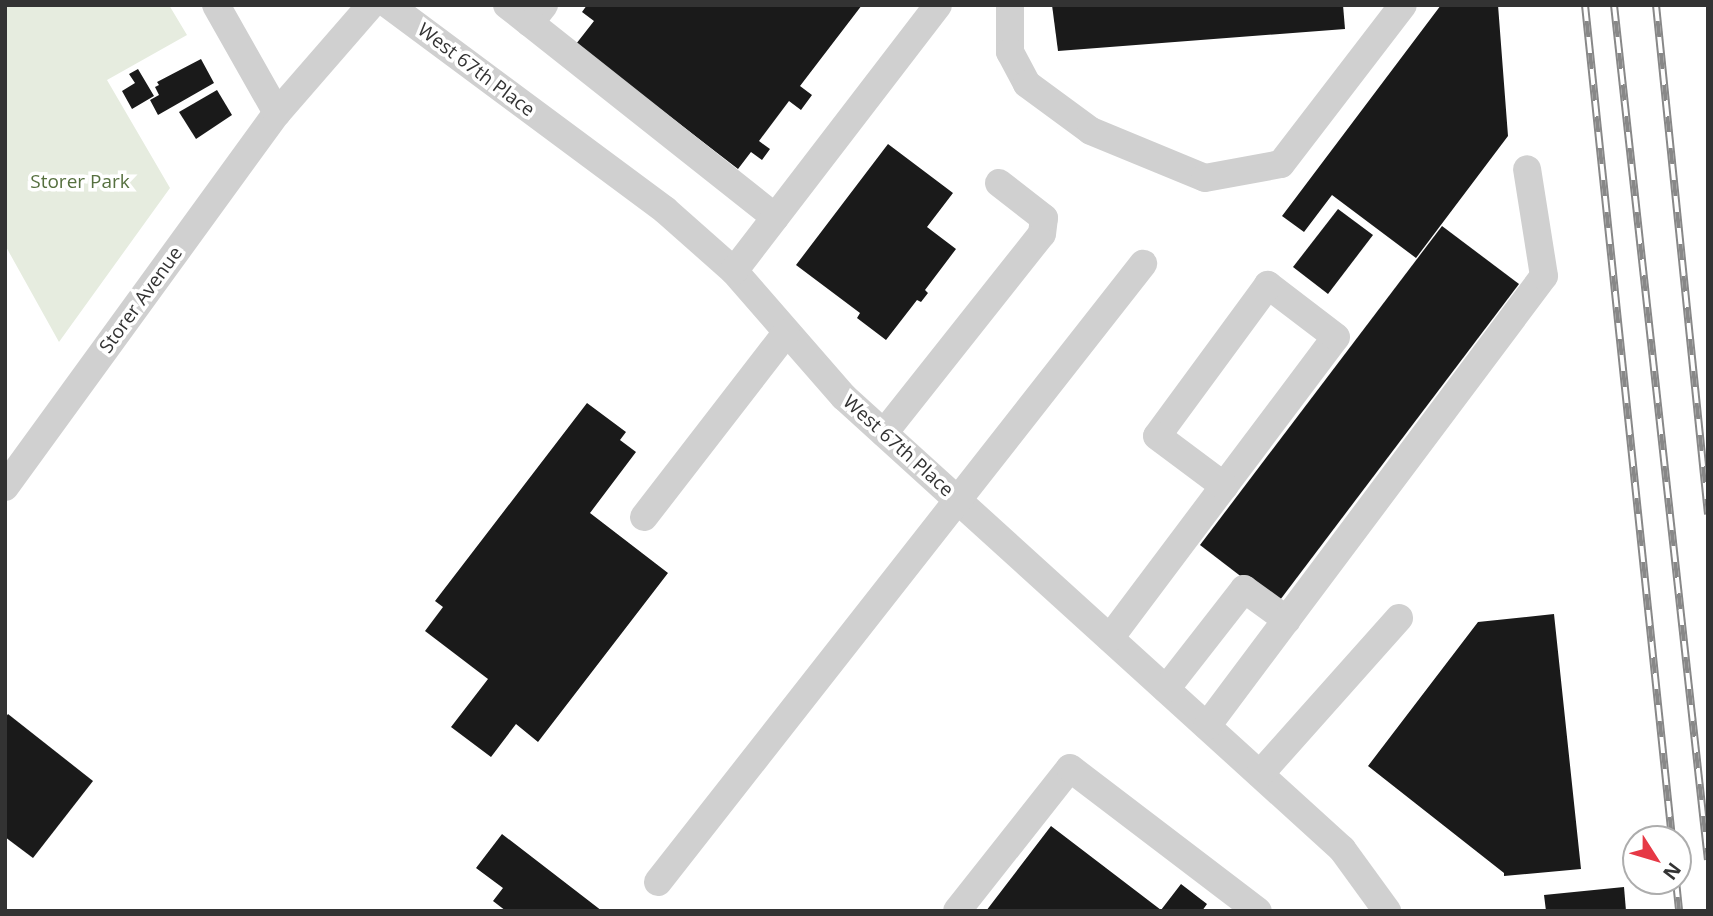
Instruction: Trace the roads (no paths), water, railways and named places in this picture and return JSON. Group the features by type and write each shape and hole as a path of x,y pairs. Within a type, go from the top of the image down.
{"street":[{"path":"216,5 277,113 371,5"},
{"name":"West 67th Place","path":"389,5 665,210 734,271 844,397 1342,849 1387,911"},
{"path":"507,5 537,14 775,217"},
{"path":"734,271 938,5"},
{"path":"1010,5 1010,52 1027,84 1091,131 1205,178 1281,164 1403,5"},
{"name":"Storer Avenue","path":"5,487 277,113"},
{"path":"1207,726 1544,276 1527,169"},
{"path":"884,433 1042,234 1044,218 999,183"},
{"path":"658,882 1143,264"},
{"path":"1110,638 1336,337 1268,285 1157,436 1224,486"},
{"path":"644,517 786,333"},
{"path":"1166,689 1244,589 1287,620"},
{"path":"1260,774 1399,618"},
{"path":"957,911 1070,768 1258,911"}],"railway":[{"path":"1585,5 1671,825"},
{"path":"1614,5 1708,860"},
{"path":"1656,5 1708,514"},
{"path":"1677,895 1679,911"}],"park label":[{"name":"Storer Park","path":"80,182"}]}
